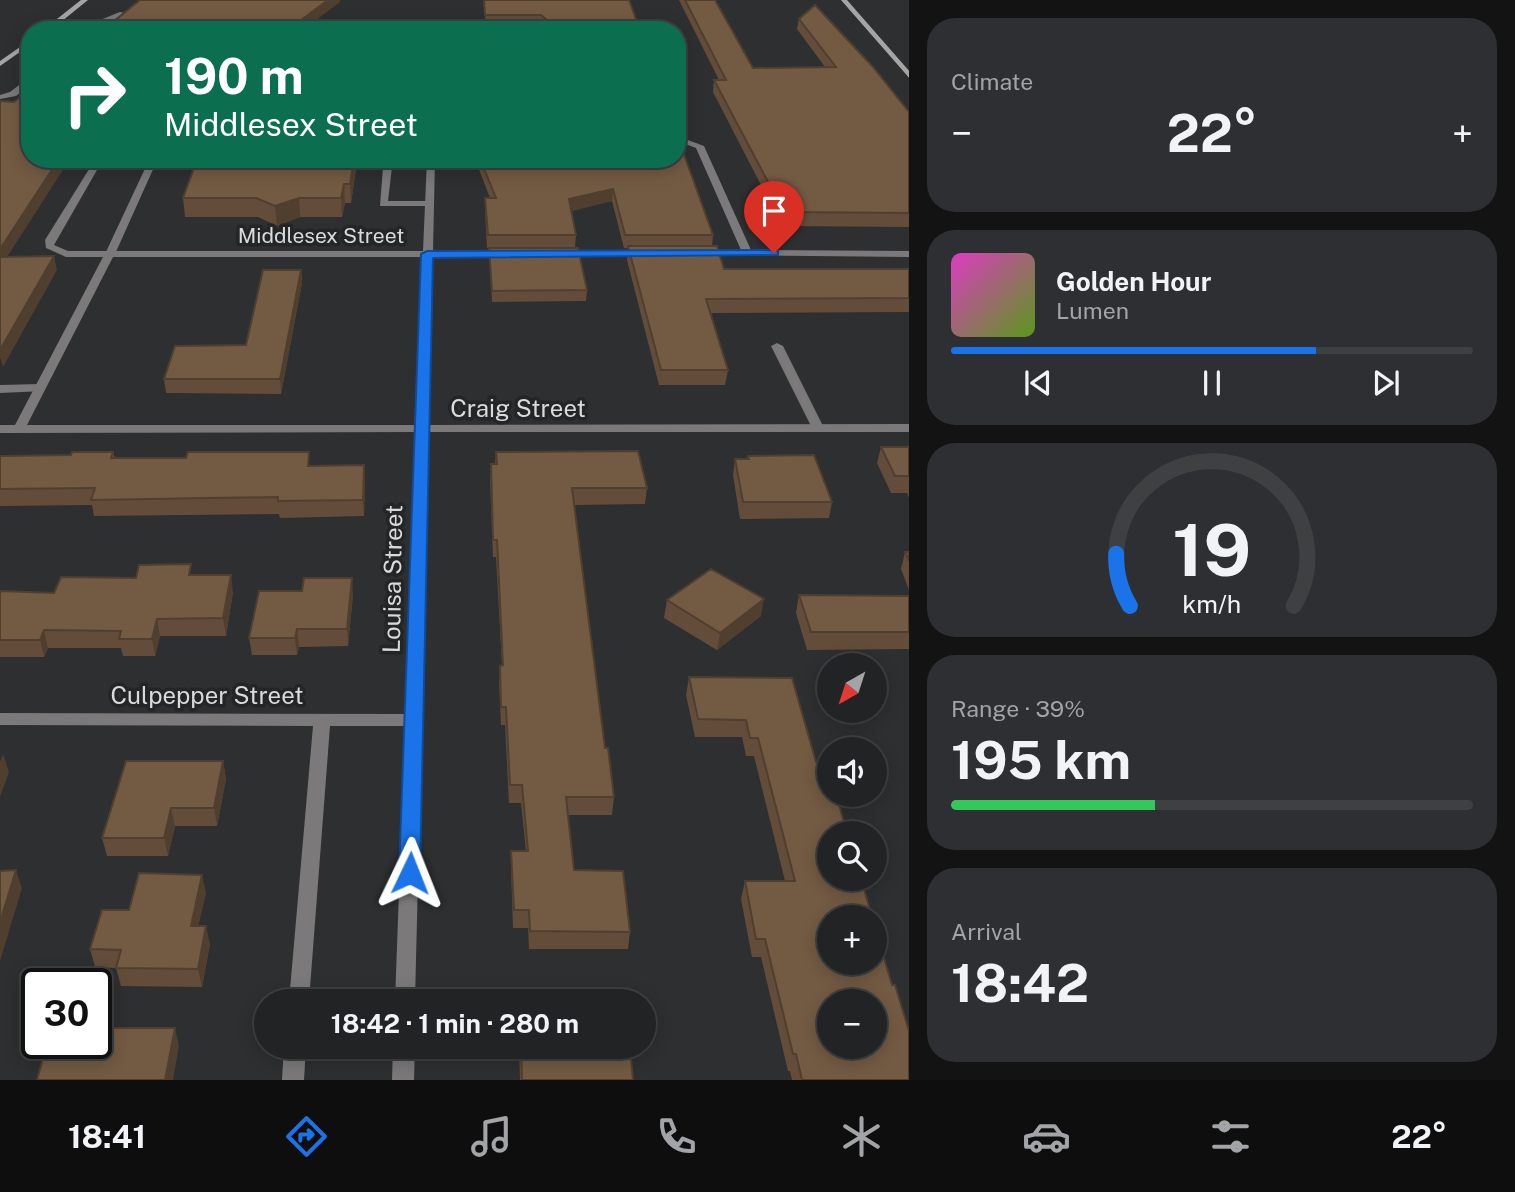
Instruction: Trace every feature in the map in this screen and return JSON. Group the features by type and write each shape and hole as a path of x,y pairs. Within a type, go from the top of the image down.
{"street":[{"path":"58,21 85,0"},
{"path":"844,0 909,77"},
{"path":"110,21 122,13"},
{"path":"0,64 21,49"},
{"path":"0,97 13,94 21,88"},
{"path":"686,141 700,146 747,253"},
{"name":"Middlesex Street","path":"94,168 50,240 49,246 55,251 66,254 524,254"},
{"path":"19,429 110,254 149,168"},
{"path":"388,168 383,204 429,204"},
{"name":"Louisa Street","path":"405,989 431,168"},
{"path":"552,254 664,253"},
{"path":"691,253 909,254"},
{"path":"777,346 818,428"},
{"path":"0,388 40,388"},
{"name":"Craig Street","path":"0,429 909,428"},
{"name":"Culpepper Street","path":"0,719 415,720"},
{"path":"300,989 322,720"},
{"path":"293,1080 294,1059"},
{"path":"403,1080 404,1059"}],"building":[{"path":"140,0 328,0 300,21 114,21"},
{"path":"484,0 629,0 637,21 546,21 541,15 485,15"},
{"path":"685,0 715,0 753,68 836,67 799,19 815,5 873,67 909,112 909,213 784,212 714,80 726,80"},
{"path":"21,96 21,168 53,168 0,249 0,101 14,102"},
{"path":"686,160 713,235 625,235 613,189 569,199 576,235 488,235 485,198 496,198 484,168 686,168"},
{"path":"194,168 353,168 350,184 344,184 341,198 299,198 275,206 256,198 183,198"},
{"path":"628,246 717,246 724,269 909,269 909,298 706,299 728,370 661,370"},
{"path":"489,248 578,248 587,290 492,291"},
{"path":"54,256 0,350 0,257"},
{"path":"263,270 301,270 280,379 164,379 175,346 246,345"},
{"path":"881,447 909,447 909,476 895,476"},
{"path":"638,451 647,488 572,488 605,748 608,748 614,797 566,797 574,870 623,871 630,932 530,931 529,910 514,910 511,851 528,851 522,785 510,785 506,707 501,707 500,666 503,665 497,540 493,540 491,464 497,464 496,452"},
{"path":"72,452 113,452 111,458 186,458 188,452 309,452 308,466 364,465 363,500 278,501 278,497 91,500 95,488 0,489 0,456 71,455"},
{"path":"814,455 832,502 743,502 735,459 749,459 748,456"},
{"path":"191,564 189,575 231,575 223,618 157,619 152,639 119,639 121,631 44,630 40,640 0,640 0,591 54,593 61,577 136,578 139,565"},
{"path":"711,569 764,599 720,633 667,600"},
{"path":"304,578 352,578 347,629 297,629 295,638 249,638 259,591 302,591"},
{"path":"799,595 909,596 909,632 811,632"},
{"path":"689,677 792,678 817,762 817,807 840,807 844,821 817,821 817,891 865,891 869,905 817,905 817,975 887,975 887,968 909,1031 909,1080 802,1080 796,1054 793,1054 765,939 756,939 745,881 795,881 758,738 750,738 746,720 698,719"},
{"path":"126,761 223,761 214,808 171,808 164,838 102,838"},
{"path":"16,870 0,922 0,871"},
{"path":"139,873 202,875 191,926 206,926 198,969 116,968 121,950 90,949 102,910 129,910"},
{"path":"112,1028 175,1028 165,1080 37,1080 43,1059 112,1059"},
{"path":"521,1059 631,1059 633,1080 522,1080"}],"route":[{"path":"410,873 427,254 774,253"}]}
